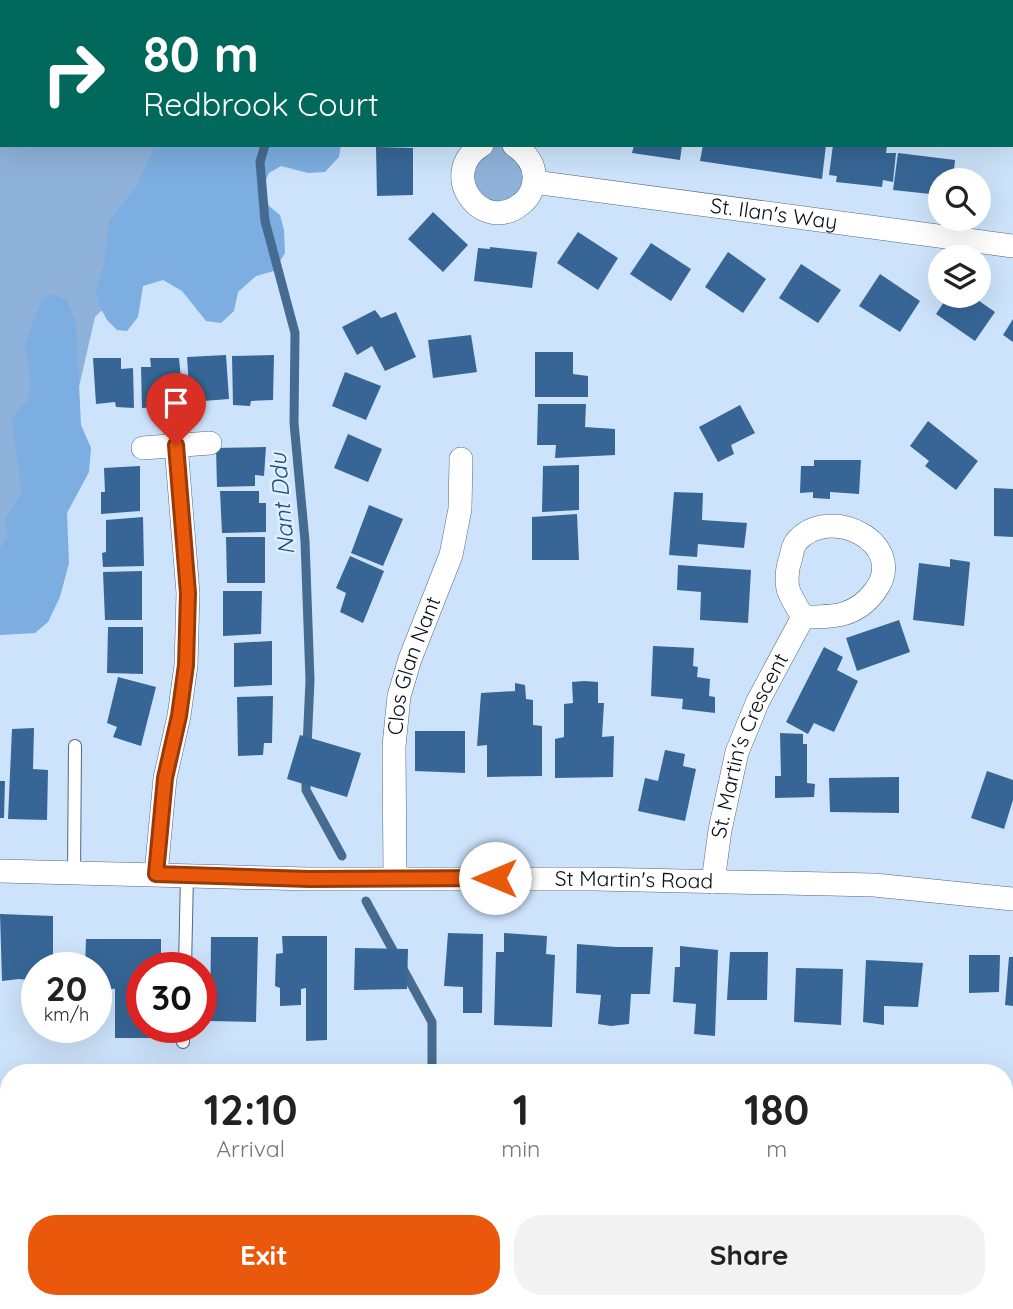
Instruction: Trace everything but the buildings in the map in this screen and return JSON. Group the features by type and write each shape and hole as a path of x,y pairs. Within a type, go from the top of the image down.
{"street":[{"path":"479,147 471,153 465,163 463,185 475,204 496,212 516,208 531,192 534,170 530,159 517,147"},
{"name":"St. Ilan's Way","path":"534,182 1013,246"},
{"path":"143,448 210,443"},
{"path":"156,874 165,778 179,716 186,665 188,593 176,445"},
{"name":"Clos Glan Nant","path":"396,878 394,746 400,696 410,659 451,555 460,509 461,458"},
{"path":"839,525 863,535 879,548 885,566 880,585 867,601 854,611 829,617 803,617 789,590 786,570 795,543 814,527 839,525"},
{"name":"St. Martin's Crescent","path":"713,882 720,830 737,752 758,701 803,617"},
{"name":"St Martin's Road","path":"0,872 309,879 594,879 874,885 1013,899"}],"lane":[{"path":"74,873 75,746"},
{"path":"185,952 187,875"}],"shaded area":[{"path":"0,147 226,147 179,235 95,317 61,466 0,586"},
{"path":"154,147 341,147 339,157 325,172 308,173 281,166 269,173 262,189 269,206 280,215 285,253 274,271 256,276 238,292 234,311 221,323 206,321 182,291 163,280 143,286 138,317 127,331 117,330 100,307 96,290 104,265 109,221 135,188"},
{"path":"480,147 515,147 531,192 485,210 465,163"},
{"path":"52,294 67,300 76,323 81,425 91,448 89,472 67,513 69,563 60,597 48,622 35,633 0,635 0,548 8,538 5,519 22,493 12,421 16,412 27,402 31,385 25,344 42,299"}],"waterway":[{"name":"Nant Ddu","path":"264,147 260,162 265,221 295,333 294,423 305,541 310,680 307,747"},
{"name":"Nant Ddu","path":"306,775 306,790 342,856"},
{"name":"Nant Ddu","path":"366,901 432,1022 432,1064"}],"route":[{"path":"176,445 188,593 186,665 179,716 165,778 156,874 309,879 495,878"}]}
